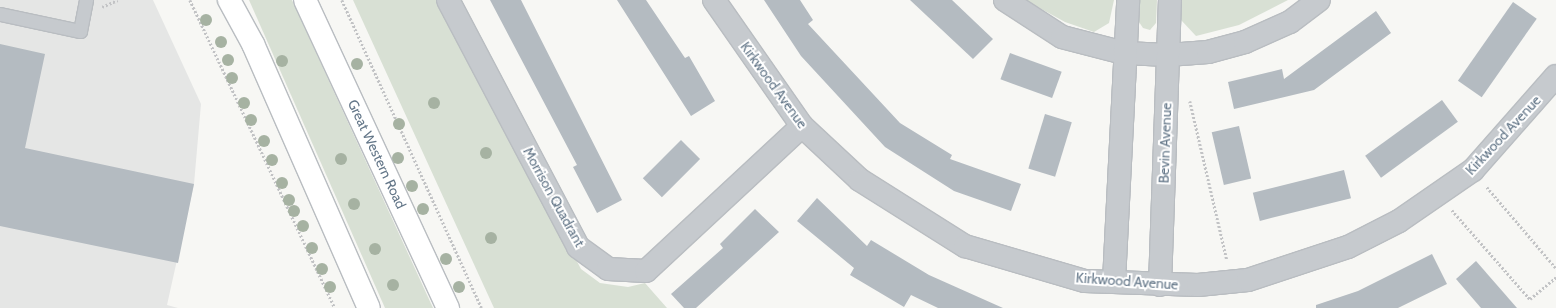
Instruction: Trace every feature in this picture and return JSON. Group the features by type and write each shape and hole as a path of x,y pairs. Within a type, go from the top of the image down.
{"main road":[{"path":"229,0 253,44 369,308"},
{"name":"Great Western Road","path":"305,0 448,308"}],"street":[{"name":"Morrison Quadrant","path":"448,0 578,247 608,270 646,272 802,126"},
{"name":"Kirkwood Avenue","path":"714,0 802,126 860,180 965,246 1085,281 1114,281 1160,285 1232,282 1312,262 1348,247 1440,196 1473,170 1556,76"},
{"path":"1005,0 1062,38 1124,53 1168,55 1208,52 1245,42 1290,22 1319,0"},
{"path":"1114,281 1124,53 1128,0"},
{"name":"Bevin Avenue","path":"1160,285 1170,0"}],"lane":[{"path":"0,14 80,31 86,0"}],"path":[{"path":"110,4 118,0"},
{"path":"190,0 336,308"},
{"path":"342,0 482,308"},
{"path":"1188,92 1232,282"},
{"path":"1473,170 1556,268"},
{"path":"1440,196 1530,299 1556,277"}],"shaded area":[{"path":"0,0 153,0 201,104 194,184 167,305 178,308 0,308"},
{"path":"249,0 292,0 433,308 385,308"},
{"path":"353,0 439,0 581,269 600,283 628,287 645,283 667,308 494,308"},
{"path":"1025,0 1114,0 1109,23 1094,32 1065,22"},
{"path":"1140,0 1157,0 1156,23 1150,30 1143,28 1139,22"},
{"path":"1181,0 1288,0 1239,25 1196,36 1181,20"}],"building":[{"path":"490,0 521,0 622,200 597,213 573,167 577,165"},
{"path":"617,0 646,0 685,58 689,56 715,101 691,116"},
{"path":"764,0 800,0 813,20 808,24 900,123 952,155 950,159 1021,184 1011,211 954,191 885,147 801,56"},
{"path":"910,0 952,0 993,39 973,59"},
{"path":"1513,2 1537,19 1482,97 1458,81"},
{"path":"1376,11 1391,33 1314,90 1234,109 1228,82 1282,69 1284,79"},
{"path":"0,44 45,54 25,148 194,184 178,263 0,226"},
{"path":"1010,53 1062,72 1052,98 1000,79"},
{"path":"1442,100 1458,122 1381,178 1365,156"},
{"path":"1045,114 1072,122 1055,177 1028,169"},
{"path":"1239,126 1251,179 1224,185 1212,132"},
{"path":"681,140 700,159 662,197 643,178"},
{"path":"1344,170 1351,198 1260,221 1253,193"},
{"path":"817,198 867,246 871,240 929,275 1003,308 938,308 911,295 904,307 850,275 854,268 797,221"},
{"path":"755,209 779,232 696,308 684,308 671,294 723,248 720,244"},
{"path":"1432,254 1447,284 1398,308 1316,308 1316,305 1358,291"},
{"path":"1476,261 1517,308 1481,308 1456,279"}]}
